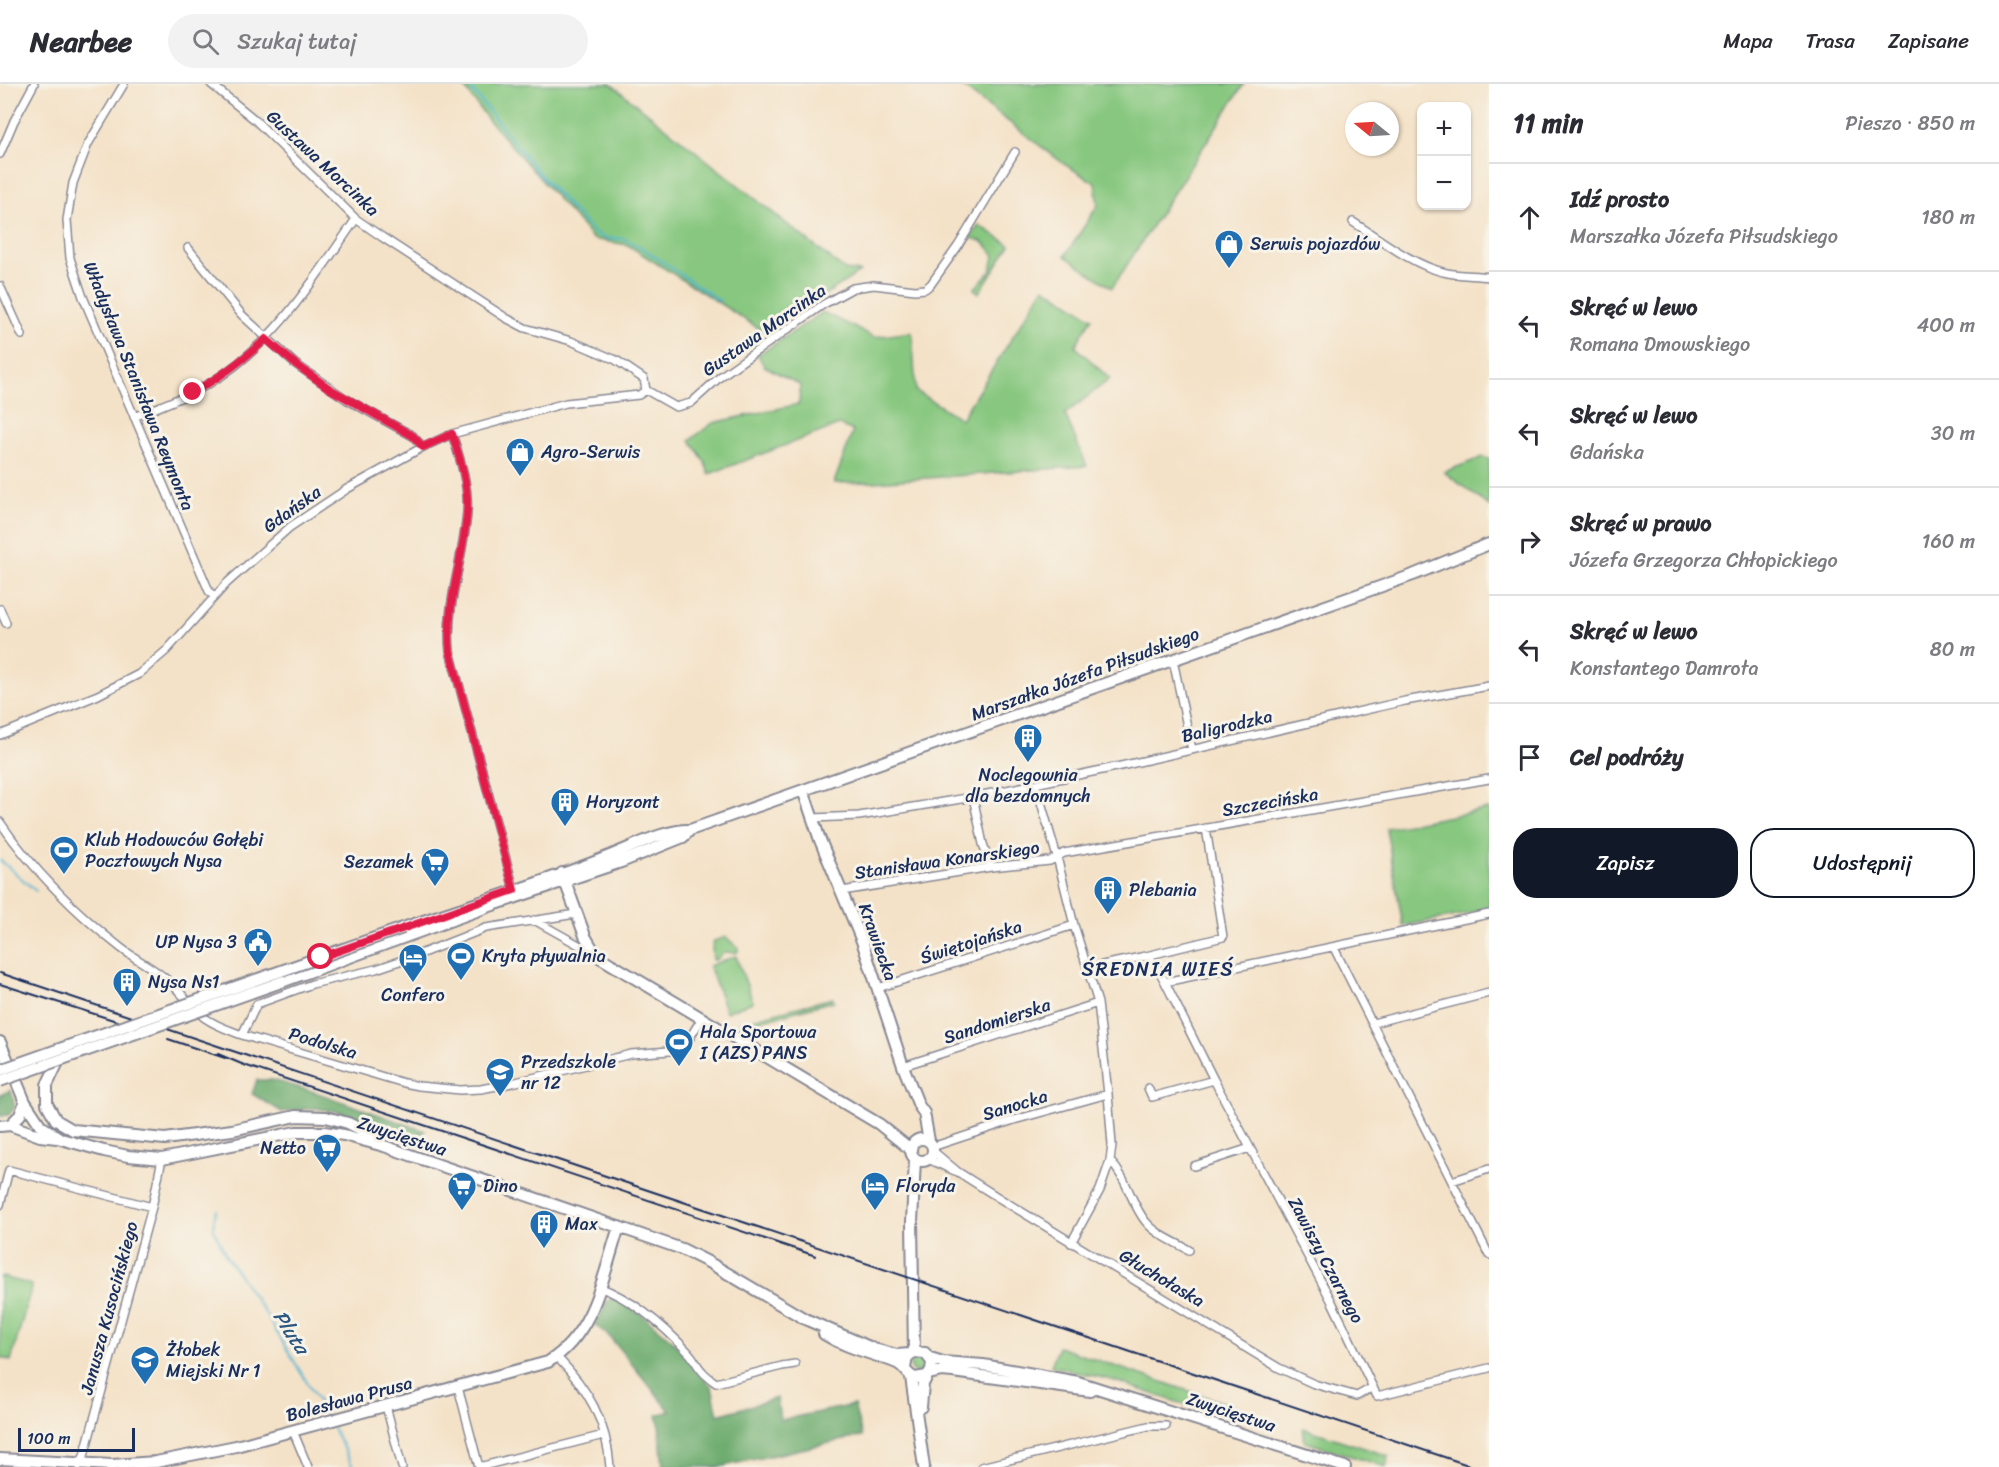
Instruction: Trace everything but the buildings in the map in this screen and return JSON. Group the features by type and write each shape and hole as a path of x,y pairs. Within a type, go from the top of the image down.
{"main road":[{"name":"Marszałka Józefa Piłsudskiego","path":"0,1070 564,877 681,830 690,830 1173,660 1413,575 1489,544"},
{"name":"Krawiecka","path":"803,790 862,941 903,1066 924,1113 923,1150"},
{"path":"564,877 576,914 596,955"},
{"name":"Marszałka Józefa Piłsudskiego","path":"0,1081 404,933"},
{"name":"Głuchołaska","path":"596,955 923,1150"},
{"name":"Zwycięstwa","path":"0,1042 25,1102 41,1126 61,1139 128,1156 162,1159 296,1132 344,1135 384,1146 682,1249 805,1319 874,1349 897,1355 912,1353"},
{"path":"59,1060 48,1079 45,1092 49,1109 56,1120 73,1130 165,1139 196,1137 296,1116 326,1117 348,1123 372,1135 384,1146"},
{"path":"5,1126 20,1115 25,1102"},
{"path":"5,1126 40,1136 61,1139"},
{"path":"912,1353 914,1201 923,1166 923,1150"},
{"name":"Bolesława Prusa","path":"0,1459 79,1465 157,1464 236,1446 532,1368 557,1357 588,1320 619,1227"},
{"name":"Zwycięstwa","path":"805,1319 843,1344 894,1362 908,1373"},
{"path":"919,1425 923,1384 932,1366 930,1358 921,1352 912,1353 905,1360 919,1425 924,1467"},
{"name":"Zwycięstwa","path":"930,1358 943,1362 983,1365 1068,1380 1122,1395 1345,1467"},
{"name":"Zwycięstwa","path":"928,1375 942,1371 954,1372 1071,1389 1105,1391"},
{"path":"908,1373 919,1379 928,1375"}],"street":[{"path":"0,154 14,121 34,84"},
{"name":"Władysława Stanisława Reymonta","path":"124,84 88,144 78,166 68,206 67,235 75,275 200,572 214,597"},
{"name":"Gustawa Morcinka","path":"211,84 254,119 356,219 411,257 525,328 572,341 616,360 644,379 646,390 669,405 681,407 691,403 721,376 824,304 853,288 867,285 915,290 925,289 931,285 1015,152"},
{"path":"134,417 210,383 235,366 266,339 285,317 356,219"},
{"path":"1353,222 1430,267 1443,272 1489,277"},
{"path":"188,248 220,289 266,339 294,363 330,389 413,436 423,447"},
{"path":"0,286 22,335"},
{"name":"Gdańska","path":"0,735 130,680 167,650 214,597 261,551 294,524 347,489 423,447 452,434 566,403 639,395 646,390"},
{"path":"452,434 465,485 467,511 450,615 448,634 450,651 515,894"},
{"path":"0,609 6,623"},
{"path":"1173,660 1192,750"},
{"name":"Baligrodzka","path":"813,818 859,816 973,798 1405,701 1489,686"},
{"name":"Szczecińska","path":"1057,857 1064,853 1489,779"},
{"path":"1036,785 1098,1003 1112,1145 1110,1161 1100,1190 1071,1243"},
{"path":"973,798 983,844 991,867"},
{"name":"Podolska","path":"0,822 16,846 50,883 108,937 179,989 203,1017 219,1027 242,1035 404,1083 460,1090 481,1089 631,1054 669,1051 682,1046 702,1018"},
{"path":"1088,968 1223,937 1206,828"},
{"name":"Stanisława Konarskiego","path":"842,891 991,867 1050,861 1057,857"},
{"path":"242,1035 257,1004 312,984 376,969 486,928 576,914"},
{"path":"1165,982 1489,914"},
{"path":"534,920 596,955"},
{"name":"Świętojańska","path":"878,988 1074,925"},
{"path":"1334,948 1489,1255"},
{"name":"Zawiszy Czarnego","path":"1146,956 1155,963 1214,1080 1332,1302 1373,1387"},
{"path":"1373,1023 1489,993"},
{"name":"Sandomierska","path":"903,1066 1098,1003"},
{"path":"1148,1088 1152,1097 1214,1080"},
{"name":"Sanocka","path":"923,1150 1014,1120 1108,1094"},
{"path":"1194,1166 1250,1148"},
{"name":"Głuchołaska","path":"923,1150 1071,1243 1297,1378 1357,1396 1373,1387"},
{"name":"Janusza Kusocińskiego","path":"79,1465 84,1456 152,1207 162,1159"},
{"path":"1110,1161 1118,1169 1144,1220 1154,1231 1189,1250"},
{"path":"1452,1181 1489,1169"},
{"path":"0,1204 9,1170 152,1207"},
{"path":"599,1287 634,1304 672,1336 690,1354 703,1372 716,1383 795,1364"},
{"path":"557,1357 577,1378 596,1407 610,1467"},
{"path":"1373,1387 1377,1396 1489,1368"},
{"path":"458,1387 479,1467 604,1435"},
{"path":"386,1406 402,1467"},
{"path":"981,1467 1148,1426 1166,1426"},
{"path":"293,1431 308,1467"}],"green space":[{"path":"462,84 611,84 845,270 860,272 766,333 628,245 593,239 486,117"},
{"path":"959,84 1244,84 1112,288 1065,256 1098,205 1095,183 1064,164"},
{"path":"979,225 1010,245 979,293 974,289 991,271 994,256 985,244 970,238"},
{"path":"1044,287 1092,318 1075,346 1110,379 1065,414 1087,466 834,483 853,431 839,425 709,474 704,460 690,440 713,423 799,404 800,385 764,366 758,355 823,312 874,337 912,332 916,391 961,419"},
{"path":"1483,457 1489,459 1489,506 1444,472"},
{"path":"1489,809 1489,910 1403,926 1386,828"},
{"path":"726,937 738,948 738,951 736,953 725,952 713,960 714,941"},
{"path":"736,956 753,1002 726,1012 709,966"},
{"path":"833,998 834,1001 741,1026 740,1022"},
{"path":"257,1080 273,1080 315,1092 425,1131 415,1140 344,1113 314,1108 282,1112 252,1094"},
{"path":"11,1090 15,1107 9,1115 0,1116 0,1095"},
{"path":"0,1276 32,1285 11,1361 0,1357"},
{"path":"615,1297 633,1307 671,1339 690,1360 712,1387 718,1415 777,1398 780,1420 854,1405 862,1436 719,1467 663,1467 657,1415 670,1411 609,1336 595,1325 607,1301"},
{"path":"1058,1347 1237,1407 1209,1413 1112,1380 1051,1366"},
{"path":"915,1357 921,1357 926,1365 924,1371 915,1373 910,1368 910,1362"},
{"path":"1303,1428 1389,1456 1386,1467 1305,1442"}],"waterway":[{"path":"467,84 542,177 593,232 604,238 624,239 642,248 720,301"},
{"name":"Pluta","path":"0,860 36,891"},
{"name":"Pluta","path":"217,1210 214,1229 226,1256 265,1313 329,1419"},
{"name":"Pluta","path":"331,1424 353,1467"}],"railway":[{"path":"0,973 1474,1467"},
{"path":"0,984 126,1024"},
{"path":"168,1039 225,1058"},
{"path":"218,1054 244,1065 816,1256"}],"place":[{"name":"Serwis pojazdów","path":"1229,270"},
{"name":"Agro-Serwis","path":"520,478"},
{"name":"Noclegownia dla bezdomnych","path":"1028,764"},
{"name":"Horyzont","path":"565,828"},
{"name":"Klub Hodowców Gołębi Pocztowych Nysa","path":"64,876"},
{"name":"Sezamek","path":"435,888"},
{"name":"Plebania","path":"1108,916"},
{"name":"UP Nysa 3","path":"258,968"},
{"name":"Kryta pływalnia","path":"461,982"},
{"name":"Confero","path":"413,984"},
{"name":"Nysa Ns1","path":"127,1008"},
{"name":"Hala Sportowa I (AZS) PANS","path":"679,1068"},
{"name":"Przedszkole nr 12","path":"500,1098"},
{"name":"Netto","path":"327,1174"},
{"name":"Dino","path":"462,1212"},
{"name":"Floryda","path":"875,1212"},
{"name":"Max","path":"544,1250"},
{"name":"Żłobek Miejski Nr 1","path":"145,1386"}],"district":[{"name":"ŚREDNIA WIEŚ","path":"1158,969"}],"route":[{"path":"193,392 235,366 266,339 330,389 413,436 423,447 452,434 458,452 467,498 467,511 450,615 448,634 450,651 514,890 321,957"}]}
